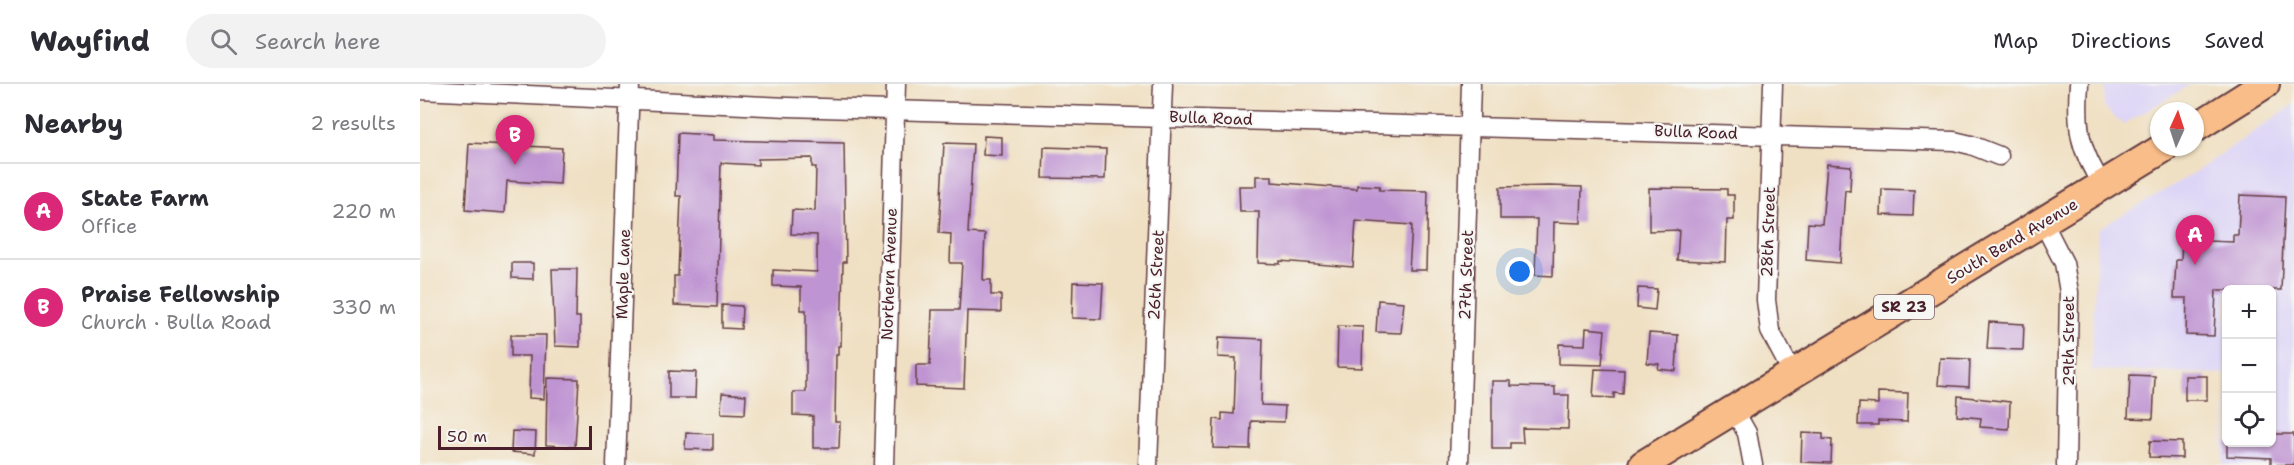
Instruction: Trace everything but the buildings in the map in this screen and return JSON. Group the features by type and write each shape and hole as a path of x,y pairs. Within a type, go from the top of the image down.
{"main road":[{"path":"2204,122 2265,84"},
{"name":"South Bend Avenue","path":"1643,465 2151,156"}],"street":[{"name":"Northern Avenue","path":"884,465 896,84"},
{"name":"26th Street","path":"1148,465 1163,84"},
{"name":"27th Street","path":"1459,465 1471,84"},
{"name":"28th Street","path":"1773,84 1766,300 1770,331 1793,374"},
{"path":"2079,84 2079,133 2086,160 2103,186"},
{"name":"Bulla Road","path":"420,90 629,91 895,109 1954,141 1971,144 1998,156"},
{"name":"Maple Lane","path":"616,465 629,91"},
{"name":"29th Street","path":"2043,222 2064,263 2068,292 2066,465"},
{"path":"1734,410 1747,434 1753,465"}],"shaded area":[{"path":"2105,84 2191,84 2161,102 2150,102 2150,109 2123,125 2104,107"},
{"path":"2294,104 2294,465 2223,465 2224,447 2276,447 2276,285 2222,285 2222,374 2091,370 2098,229 2194,173"}],"place":[{"name":"Praise Fellowship","path":"515,165"},
{"name":"State Farm","path":"2195,265"}]}
